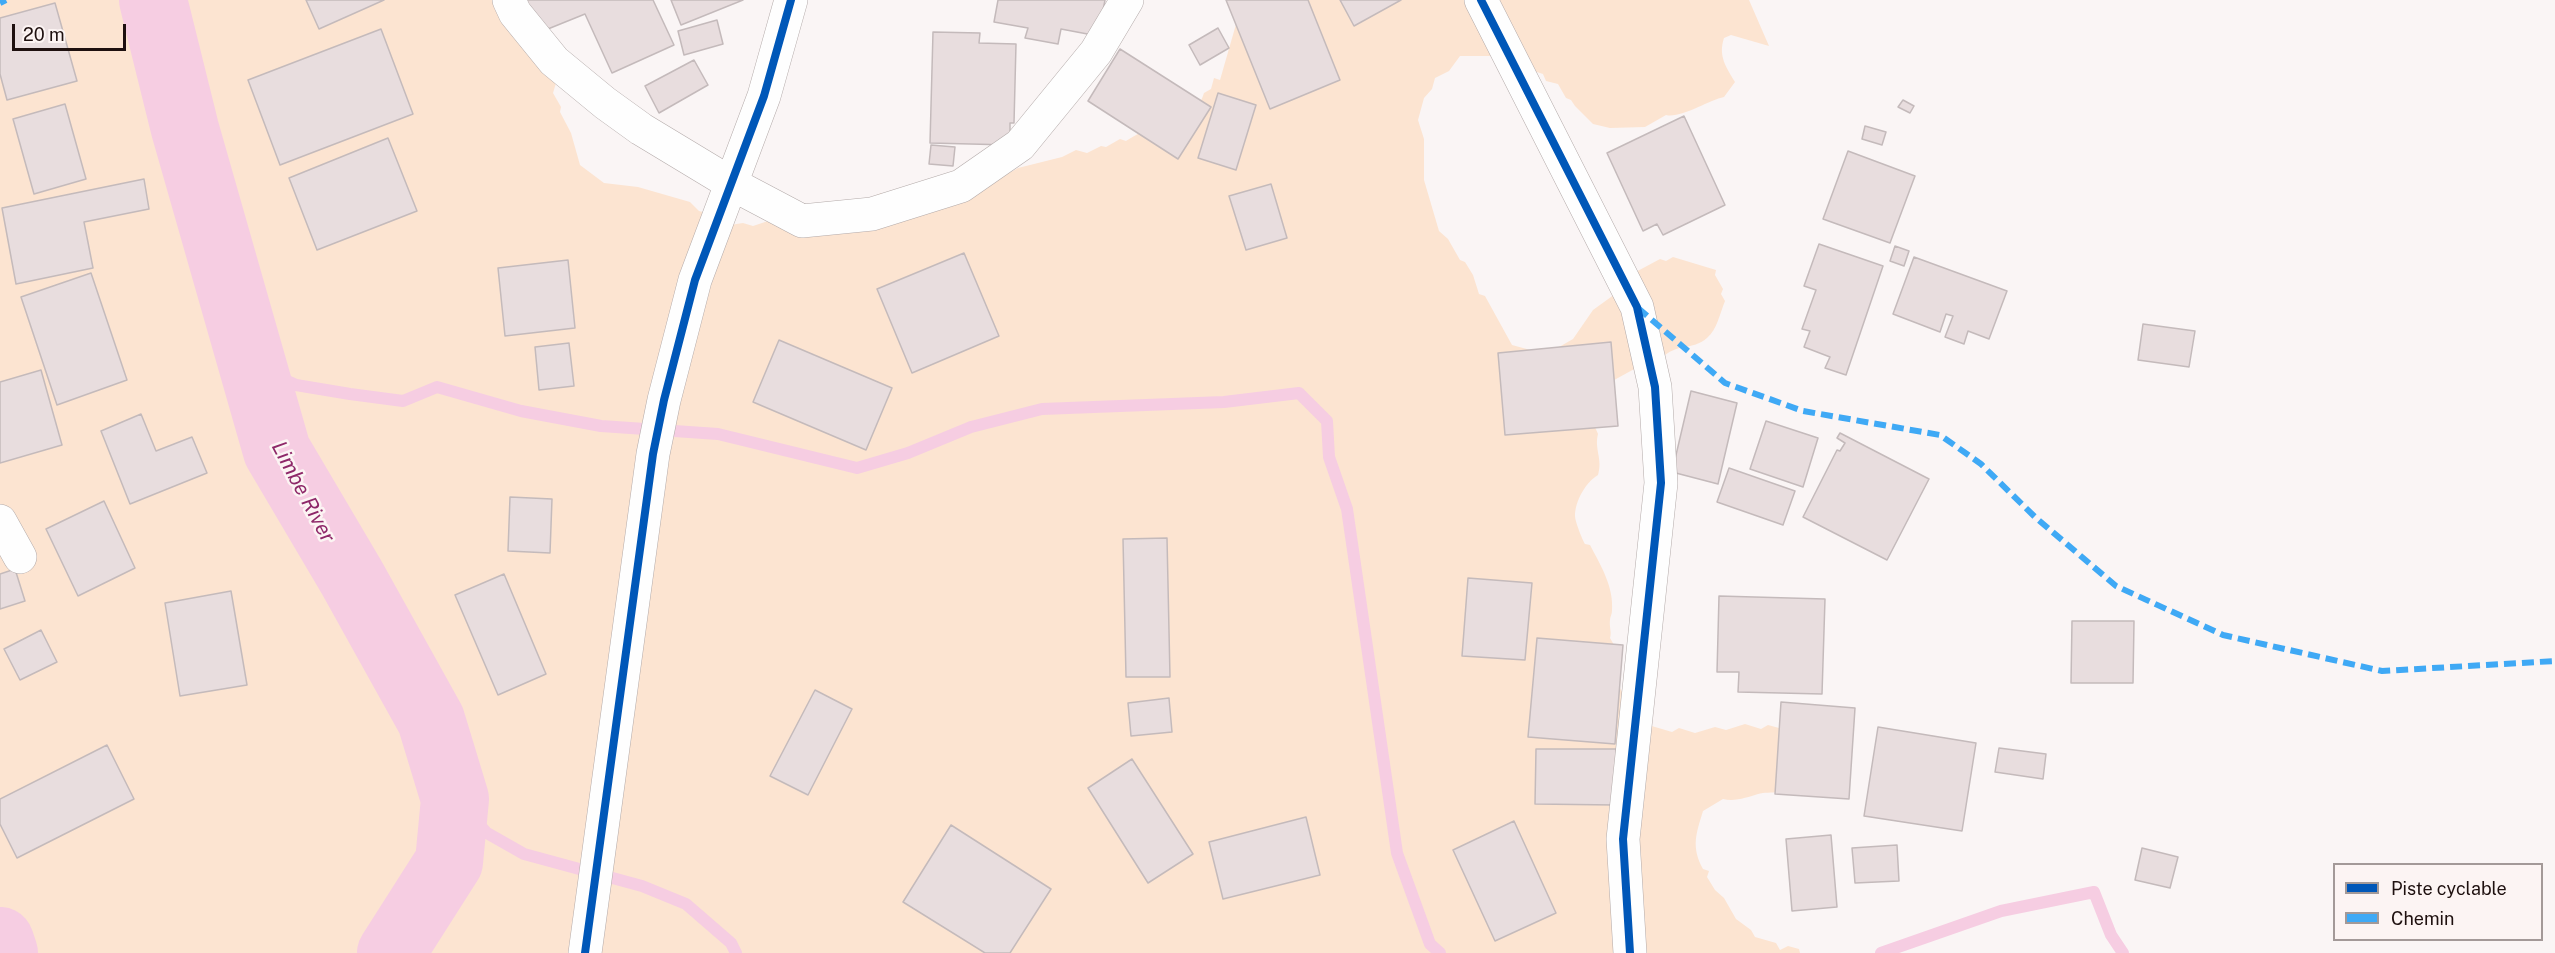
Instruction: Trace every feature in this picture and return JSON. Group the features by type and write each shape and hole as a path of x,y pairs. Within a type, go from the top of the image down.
{"street":[{"path":"509,0 515,13 554,61 641,129 732,184 802,221 872,214 961,186 1020,145 1096,52 1127,0"},
{"path":"587,940 653,454 664,400 695,280 764,96 791,0"},
{"path":"1481,0 1637,307 1655,387 1661,483 1623,839 1630,953"},
{"path":"0,521 20,557"}],"shaded area":[{"path":"0,0 538,0 556,83 553,93 571,133 580,165 604,183 638,187 690,202 699,211 730,225 743,223 753,226 780,217 867,200 881,193 892,196 1011,172 1018,168 1062,157 1076,150 1087,153 1101,146 1106,147 1120,139 1126,141 1147,129 1180,118 1195,109 1204,93 1211,89 1214,78 1220,80 1243,0 1749,0 1769,46 1731,35 1724,38 1722,56 1735,82 1724,97 1687,112 1666,115 1645,127 1610,128 1593,124 1571,100 1566,98 1558,84 1546,81 1543,74 1521,67 1501,56 1460,56 1449,71 1435,78 1432,89 1424,98 1418,120 1424,139 1424,180 1439,231 1448,239 1460,260 1465,262 1473,275 1479,294 1485,296 1512,345 1534,351 1541,348 1552,351 1573,339 1593,310 1622,289 1632,274 1660,259 1666,261 1673,257 1716,270 1715,275 1723,289 1721,294 1725,301 1716,326 1710,335 1701,342 1673,350 1661,359 1656,357 1607,384 1595,427 1598,434 1600,464 1598,475 1589,482 1582,493 1575,516 1584,542 1590,545 1606,577 1611,594 1610,638 1614,645 1616,681 1631,708 1645,724 1672,732 1679,728 1695,733 1715,727 1726,730 1745,724 1761,729 1768,725 1779,728 1798,745 1778,792 1760,793 1737,800 1723,799 1703,811 1696,847 1703,869 1709,871 1707,877 1715,890 1724,898 1736,919 1751,930 1755,937 1776,943 1780,950 1788,946 1799,949 1800,953 0,953"}],"building":[{"path":"306,0 384,0 319,29"},
{"path":"525,0 653,0 674,45 612,73 585,14 538,33"},
{"path":"671,0 743,0 681,25"},
{"path":"998,0 1105,0 1098,36 1061,29 1058,44 1025,38 1028,28 994,22"},
{"path":"1226,0 1308,0 1340,80 1270,109"},
{"path":"1340,0 1401,0 1354,26"},
{"path":"55,3 77,81 7,100 0,74 0,18"},
{"path":"717,20 723,44 684,55 678,31"},
{"path":"1218,28 1229,48 1200,65 1189,45"},
{"path":"381,29 413,114 280,165 248,80"},
{"path":"933,32 980,33 979,43 1016,44 1014,123 1010,123 1010,145 930,143"},
{"path":"1120,49 1211,107 1178,159 1088,101"},
{"path":"694,60 708,85 659,113 645,86"},
{"path":"1218,93 1256,105 1236,170 1198,158"},
{"path":"1903,100 1914,106 1910,113 1898,107"},
{"path":"65,104 86,179 34,194 13,119"},
{"path":"1684,116 1725,205 1663,235 1657,224 1643,231 1607,153"},
{"path":"1865,126 1886,132 1882,145 1862,139"},
{"path":"388,138 417,211 317,250 289,178"},
{"path":"931,145 955,147 953,166 929,164"},
{"path":"1848,151 1915,176 1890,243 1823,219"},
{"path":"144,179 149,209 84,222 93,268 16,284 2,208"},
{"path":"1271,184 1287,238 1246,250 1229,196"},
{"path":"1819,244 1883,266 1846,375 1825,368 1830,357 1804,347 1810,331 1802,329 1816,290 1804,286"},
{"path":"1895,246 1909,251 1904,266 1890,261"},
{"path":"964,253 999,336 912,373 877,289"},
{"path":"1914,257 2007,291 1989,339 1968,331 1964,344 1945,337 1953,316 1946,314 1940,332 1893,314"},
{"path":"568,260 575,328 505,336 498,268"},
{"path":"91,273 127,380 57,405 21,297"},
{"path":"2143,324 2195,331 2189,367 2138,360"},
{"path":"779,340 892,388 866,450 753,402"},
{"path":"1611,342 1618,426 1505,435 1498,353"},
{"path":"569,343 574,386 539,390 535,347"},
{"path":"41,370 62,445 0,463 0,382"},
{"path":"1691,391 1737,403 1718,484 1672,472"},
{"path":"141,414 156,451 192,437 207,473 130,504 101,431"},
{"path":"1766,421 1818,438 1803,487 1750,469"},
{"path":"1840,433 1929,479 1887,560 1803,517 1837,450 1840,451 1845,443 1837,438"},
{"path":"1729,468 1795,491 1783,525 1717,502"},
{"path":"510,497 552,499 550,553 508,551"},
{"path":"104,501 135,568 78,596 46,529"},
{"path":"1167,538 1170,677 1126,677 1123,539"},
{"path":"15,569 25,601 0,609 0,574"},
{"path":"504,574 546,674 498,695 455,595"},
{"path":"1468,578 1532,583 1525,660 1462,656"},
{"path":"231,591 247,685 180,696 165,603"},
{"path":"1719,596 1825,599 1822,694 1738,692 1739,672 1717,672"},
{"path":"2072,621 2134,621 2133,683 2071,683"},
{"path":"41,630 57,662 20,680 4,649"},
{"path":"1537,638 1623,645 1615,744 1528,737"},
{"path":"815,690 852,709 808,795 770,776"},
{"path":"1169,698 1172,732 1131,736 1128,703"},
{"path":"1781,702 1855,708 1849,799 1775,794"},
{"path":"1878,727 1976,743 1962,831 1864,816"},
{"path":"107,745 134,799 17,858 0,824 0,799"},
{"path":"1999,748 2046,754 2043,779 1995,772"},
{"path":"1536,749 1616,749 1615,805 1535,804"},
{"path":"1132,759 1193,854 1148,883 1088,788"},
{"path":"1306,817 1320,875 1223,899 1209,842"},
{"path":"1514,821 1556,913 1495,941 1453,850"},
{"path":"951,825 1051,889 1010,953 985,953 903,902"},
{"path":"1831,835 1837,907 1792,911 1786,839"},
{"path":"1897,845 1899,881 1855,883 1852,848"},
{"path":"2142,848 2178,857 2170,888 2135,880"}],"waterway":[{"name":"Limbe River","path":"153,0 185,129 277,451 352,578 431,720 455,799 449,862 391,953"},
{"path":"254,366 296,385 403,401 437,387 521,411 601,426 718,434 857,468 908,453 971,427 1042,409 1224,402 1299,393 1327,421 1329,457 1347,509 1397,853 1430,944 1440,953"},
{"path":"455,799 487,833 524,854 642,886 686,904 731,943 736,953"},
{"path":"1881,953 2001,911 2094,892 2111,935 2123,953"},
{"name":"Limbe River","path":"0,941 4,953"}],"marked path":[{"path":"0,3 6,0"},
{"path":"1638,308 1725,383 1803,411 1940,435 1981,464 2035,517 2116,586 2223,635 2382,671 2555,661"}],"cycle path":[{"path":"585,953 653,454 664,400 695,280 764,96 791,0"},
{"path":"1481,0 1637,307 1655,387 1661,483 1623,839 1630,953"}]}
